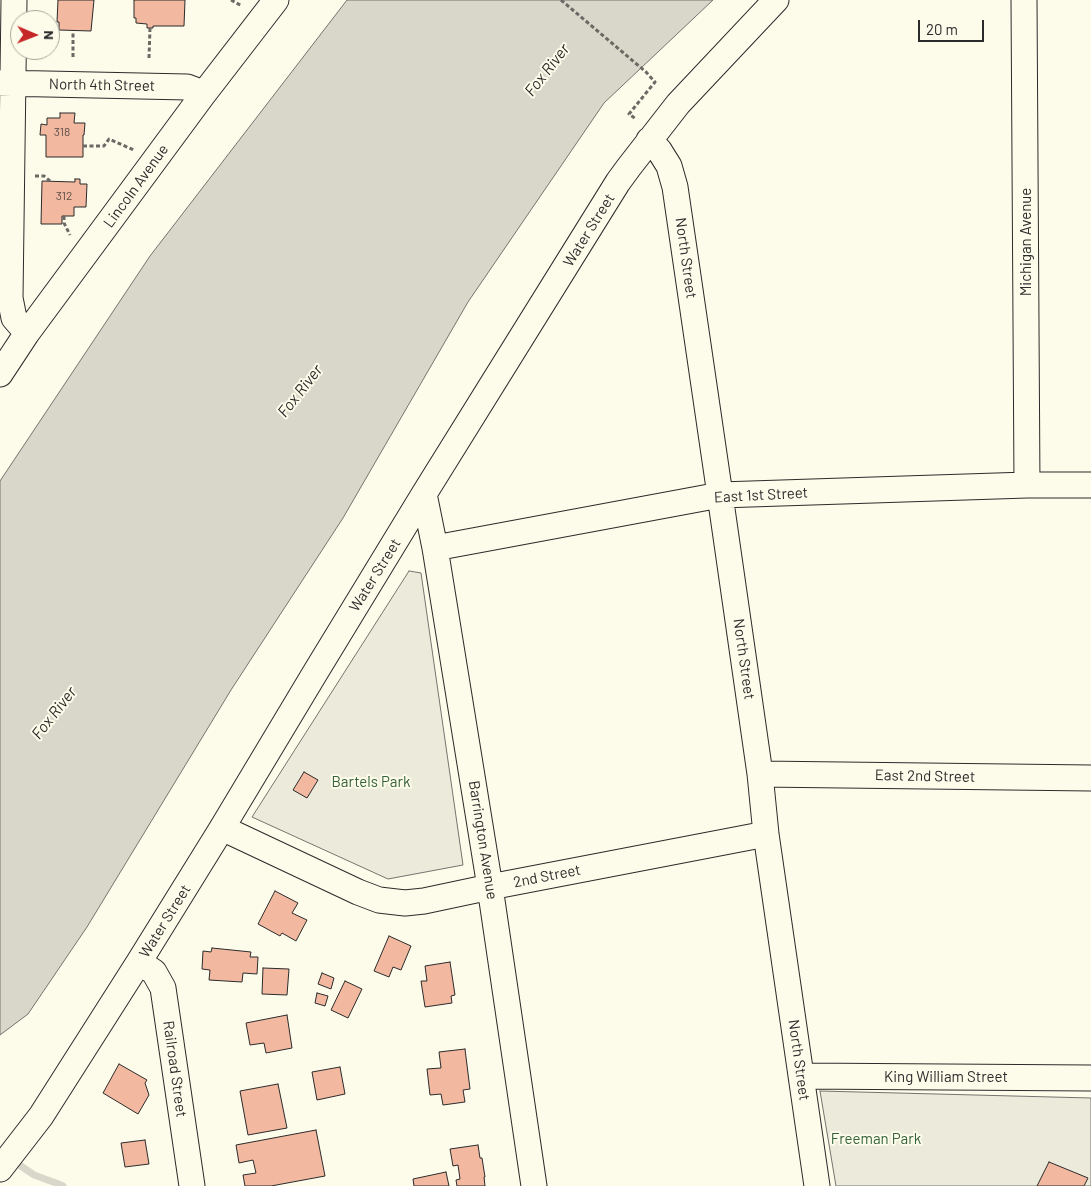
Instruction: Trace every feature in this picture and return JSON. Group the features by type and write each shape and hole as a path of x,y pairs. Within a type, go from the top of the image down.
{"street":[{"path":"14,0 7,83 10,298 14,318 27,332"},
{"name":"Lincoln Avenue","path":"0,374 27,332 202,96 276,0"},
{"name":"Water Street","path":"0,1169 46,1108 139,962 424,494 618,182 678,104 776,0"},
{"name":"Michigan Avenue","path":"1024,0 1027,485"},
{"name":"North 4th Street","path":"7,83 187,87 195,90 202,96"},
{"name":"North Street","path":"649,140 659,150 669,166 675,187 760,774 766,834 817,1186"},
{"name":"East 1st Street","path":"435,548 720,495 1027,485 1091,486"},
{"name":"Barrington Avenue","path":"424,494 435,548 490,887 534,1186"},
{"name":"East 2nd Street","path":"760,774 1091,778"},
{"name":"2nd Street","path":"222,828 358,892 379,900 396,902 414,902 766,834"},
{"name":"Railroad Street","path":"139,962 154,972 163,988 192,1186"},
{"name":"King William Street","path":"801,1076 1091,1078"}],"path":[{"path":"231,0 246,9"},
{"path":"561,0 646,72"},
{"path":"149,58 150,28"},
{"path":"73,31 73,57"},
{"path":"83,146 104,146 109,139 139,153"},
{"path":"64,216 64,223 73,242"}],"green space":[{"name":"Bartels Park","path":"409,571 421,573 463,865 388,879 252,817"},
{"name":"Freeman Park","path":"820,1091 1091,1098 1091,1186 836,1186"}],"water":[{"name":"Fox River","path":"347,0 713,0 604,103 468,302 343,518 231,690 87,927 28,1014 0,1035 0,481 150,256"}],"building":[{"path":"58,0 94,0 91,31 60,30 60,10 58,10"},
{"path":"134,0 185,0 184,26 153,26 153,28 147,28 147,24 136,23 136,18 134,18"},
{"path":"60,113 75,113 74,123 85,123 83,157 46,157 46,135 40,135 41,124 47,125 47,118 60,118"},
{"path":"75,179 80,179 80,184 87,184 86,207 74,207 74,216 62,216 62,224 41,224 42,181 75,182"},
{"path":"304,772 318,780 307,798 293,790"},
{"path":"275,891 298,903 292,913 307,920 296,941 282,933 280,936 258,924"},
{"path":"389,936 411,946 401,970 393,967 389,977 374,971"},
{"path":"212,948 251,952 250,957 258,957 257,974 243,973 242,982 209,980 210,970 202,969 203,951 211,952"},
{"path":"450,962 455,995 451,996 452,1003 425,1007 421,981 427,981 425,966"},
{"path":"263,968 289,969 287,995 262,994"},
{"path":"322,973 334,978 331,989 318,984"},
{"path":"345,981 362,989 348,1018 331,1010"},
{"path":"317,993 328,996 325,1006 315,1003"},
{"path":"287,1015 292,1048 266,1053 264,1043 250,1045 246,1023"},
{"path":"465,1049 470,1089 463,1090 465,1102 443,1105 441,1094 430,1095 427,1069 441,1068 439,1052"},
{"path":"119,1064 147,1080 145,1083 149,1095 138,1114 103,1093"},
{"path":"340,1067 345,1094 317,1100 312,1072"},
{"path":"278,1084 287,1128 248,1135 240,1091"},
{"path":"316,1130 325,1176 271,1186 245,1186 243,1175 256,1173 253,1160 239,1163 236,1145"},
{"path":"145,1140 149,1164 125,1167 121,1143"},
{"path":"478,1145 480,1158 482,1158 485,1186 457,1186 456,1180 460,1179 458,1165 453,1166 450,1149"},
{"path":"1049,1162 1088,1178 1084,1186 1037,1186"},
{"path":"446,1172 449,1186 414,1186 413,1179"}],"waterway":[{"path":"12,1160 34,1175 63,1186"}]}
